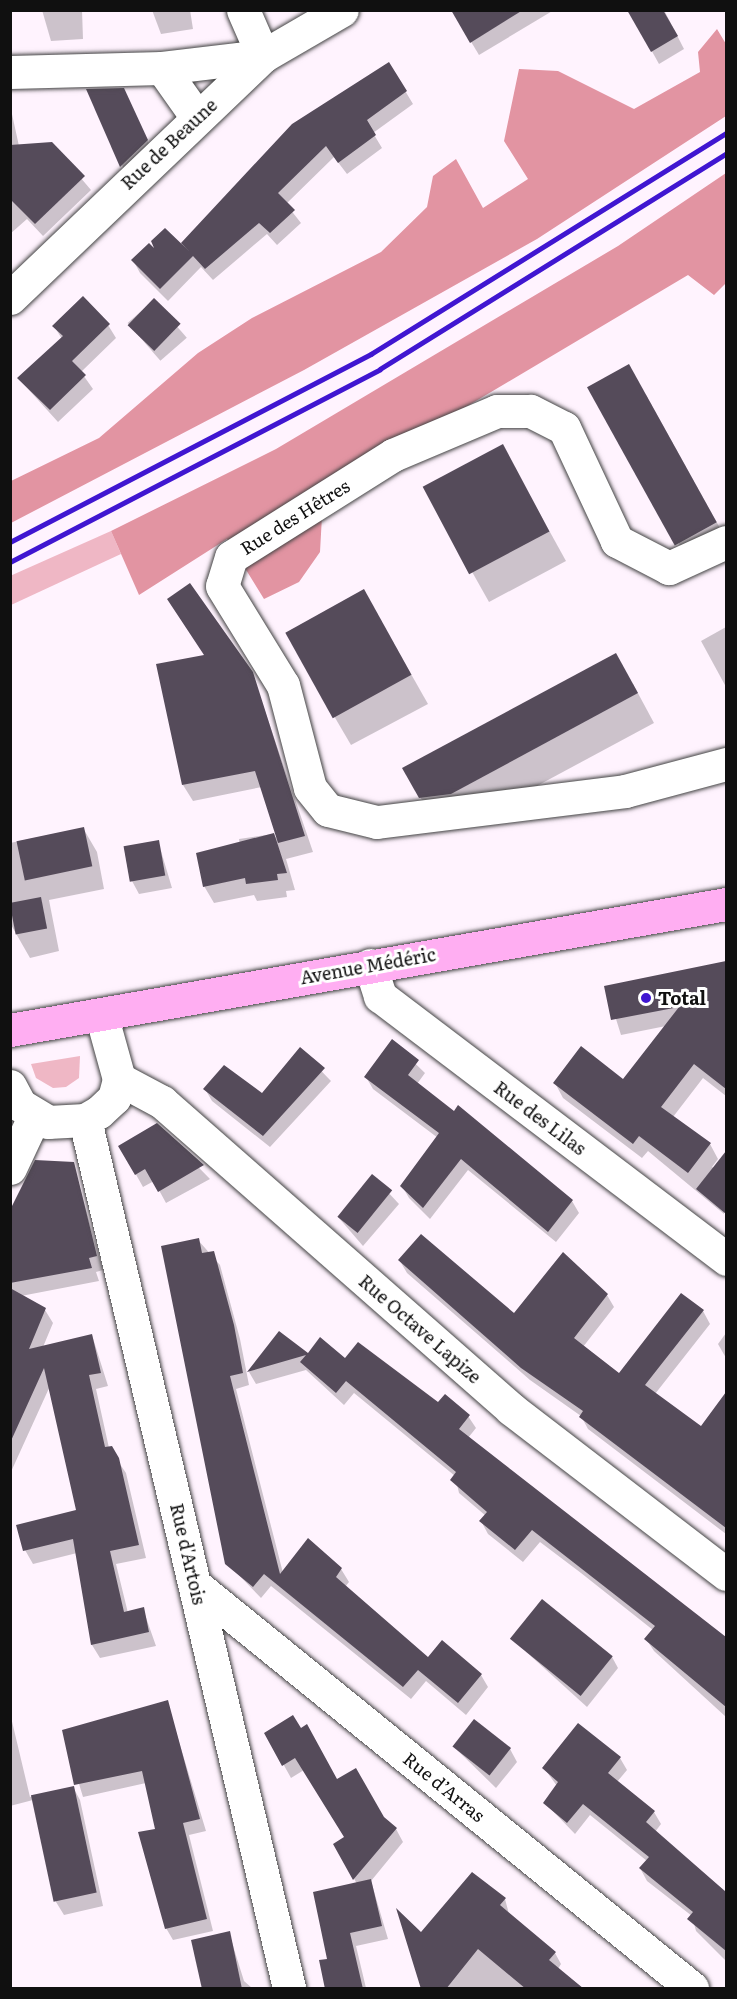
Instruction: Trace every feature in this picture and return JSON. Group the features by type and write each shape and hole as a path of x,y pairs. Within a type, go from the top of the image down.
{"main road":[{"name":"Avenue Médéric","path":"10,1030 726,904"}],"street":[{"path":"10,72 162,68 263,56 243,10"},
{"name":"Rue de Beaune","path":"10,298 196,116 263,56 342,10"},
{"path":"162,68 196,116"},
{"name":"Rue des Hêtres","path":"726,542 669,568 617,541 564,428 530,411 497,411 393,455 231,557 222,586 283,685 310,788 328,810 377,822 625,790 726,764"},
{"name":"Rue des Lilas","path":"370,965 380,996 726,1259"},
{"path":"10,1086 34,1117 56,1123 85,1120 114,1098 118,1079 101,1014"},
{"name":"Rue Octave Lapize","path":"118,1079 162,1102 512,1409 726,1574"},
{"path":"10,1168 34,1117"},
{"name":"Rue d'Artois","path":"85,1120 289,1989"},
{"name":"Rue d’Arras","path":"195,1585 692,1989"}],"shaded area":[{"path":"717,29 726,44 726,116 537,239 304,370 11,523 11,481 99,438 198,353 252,318 381,252 427,207 433,176 456,159 483,208 528,179 504,141 519,69 558,71 634,109 700,72 698,52"},
{"path":"726,173 726,283 714,295 688,275 432,427 322,516 320,552 299,582 264,599 227,539 139,595 111,531 276,449 618,246"},
{"path":"111,531 121,554 11,605 10,576"},
{"path":"80,1056 79,1078 66,1087 53,1088 36,1078 31,1064"}],"building":[{"path":"451,10 523,10 470,43"},
{"path":"627,10 663,10 678,36 651,52"},
{"path":"389,62 407,91 367,120 376,135 338,163 326,146 278,193 295,210 270,233 259,223 205,269 193,256 160,289 131,260 149,243 154,248 151,241 165,228 189,251 181,243 292,124"},
{"path":"124,88 148,140 120,167 86,89"},
{"path":"52,142 85,176 35,224 10,199 10,145"},
{"path":"83,296 110,324 72,361 86,375 50,410 17,378 63,336 52,326"},
{"path":"154,298 181,324 154,351 128,325"},
{"path":"629,364 717,522 675,546 587,387"},
{"path":"503,444 549,531 469,574 423,487"},
{"path":"190,583 253,672 305,836 278,843 255,771 182,785 156,664 204,655 167,599"},
{"path":"364,589 412,675 333,718 285,633"},
{"path":"616,653 638,693 451,794 419,798 402,768"},
{"path":"84,827 92,866 25,880 17,841"},
{"path":"274,833 287,873 277,874 278,880 246,884 245,878 203,887 196,853"},
{"path":"159,840 165,875 130,882 124,846"},
{"path":"41,897 47,928 16,935 10,903"},
{"path":"726,961 726,1089 694,1064 661,1107 711,1143 688,1173 639,1136 633,1144 553,1083 581,1046 623,1079 679,1007 611,1020 604,986"},
{"path":"392,1039 419,1060 408,1075 454,1111 458,1105 573,1200 548,1232 461,1159 423,1208 400,1186 439,1133 364,1077"},
{"path":"300,1047 325,1068 263,1136 203,1089 224,1065 262,1093"},
{"path":"157,1123 204,1165 158,1192 145,1169 135,1175 118,1146"},
{"path":"726,1151 726,1214 696,1189"},
{"path":"35,1160 74,1162 97,1256 89,1258 92,1268 10,1283 10,1210"},
{"path":"372,1174 392,1190 358,1233 337,1217"},
{"path":"421,1234 514,1313 563,1252 608,1294 574,1338 619,1373 681,1293 704,1310 645,1385 701,1426 726,1392 726,1528 579,1417 583,1411 521,1368 398,1260"},
{"path":"199,1238 202,1253 214,1251 234,1325 243,1373 230,1376 280,1574 308,1538 342,1568 336,1577 428,1657 442,1640 482,1674 458,1703 418,1670 403,1687 264,1574 253,1587 225,1564 161,1246"},
{"path":"10,1288 46,1308 29,1349 92,1334 101,1373 89,1375 105,1447 112,1446 119,1458 139,1545 110,1551 124,1612 144,1607 149,1632 91,1645 73,1539 23,1551 16,1525 76,1510 44,1368 10,1443"},
{"path":"279,1331 308,1353 320,1337 345,1358 358,1342 438,1402 445,1394 470,1415 459,1429 726,1637 726,1707 644,1639 655,1626 532,1530 515,1550 479,1521 487,1512 450,1480 456,1472 346,1381 336,1393 300,1362 306,1355 247,1372"},
{"path":"542,1599 613,1656 581,1696 510,1639"},
{"path":"168,1700 200,1819 183,1823 207,1919 165,1929 138,1832 155,1829 142,1771 74,1785 62,1730"},
{"path":"293,1715 301,1728 307,1724 337,1779 356,1768 384,1817 397,1828 353,1880 333,1844 344,1837 295,1758 282,1766 264,1733"},
{"path":"474,1719 511,1748 489,1776 452,1747"},
{"path":"578,1723 621,1757 608,1773 655,1811 646,1822 726,1892 726,1951 687,1919 693,1912 639,1868 649,1857 583,1804 567,1823 543,1803 558,1782 542,1768"},
{"path":"74,1786 97,1893 54,1902 31,1795"},
{"path":"472,1872 506,1898 500,1905 556,1952 549,1960 584,1989 526,1989 478,1949 446,1989 421,1989 396,1908 421,1932"},
{"path":"371,1879 382,1926 350,1933 363,1989 325,1989 319,1960 327,1959 313,1892"},
{"path":"230,1931 242,1989 202,1989 191,1940"}],"railway":[{"path":"10,542 371,354 726,133"},
{"path":"10,562 380,369 726,154"}],"place":[{"name":"Total","path":"646,998"}]}
